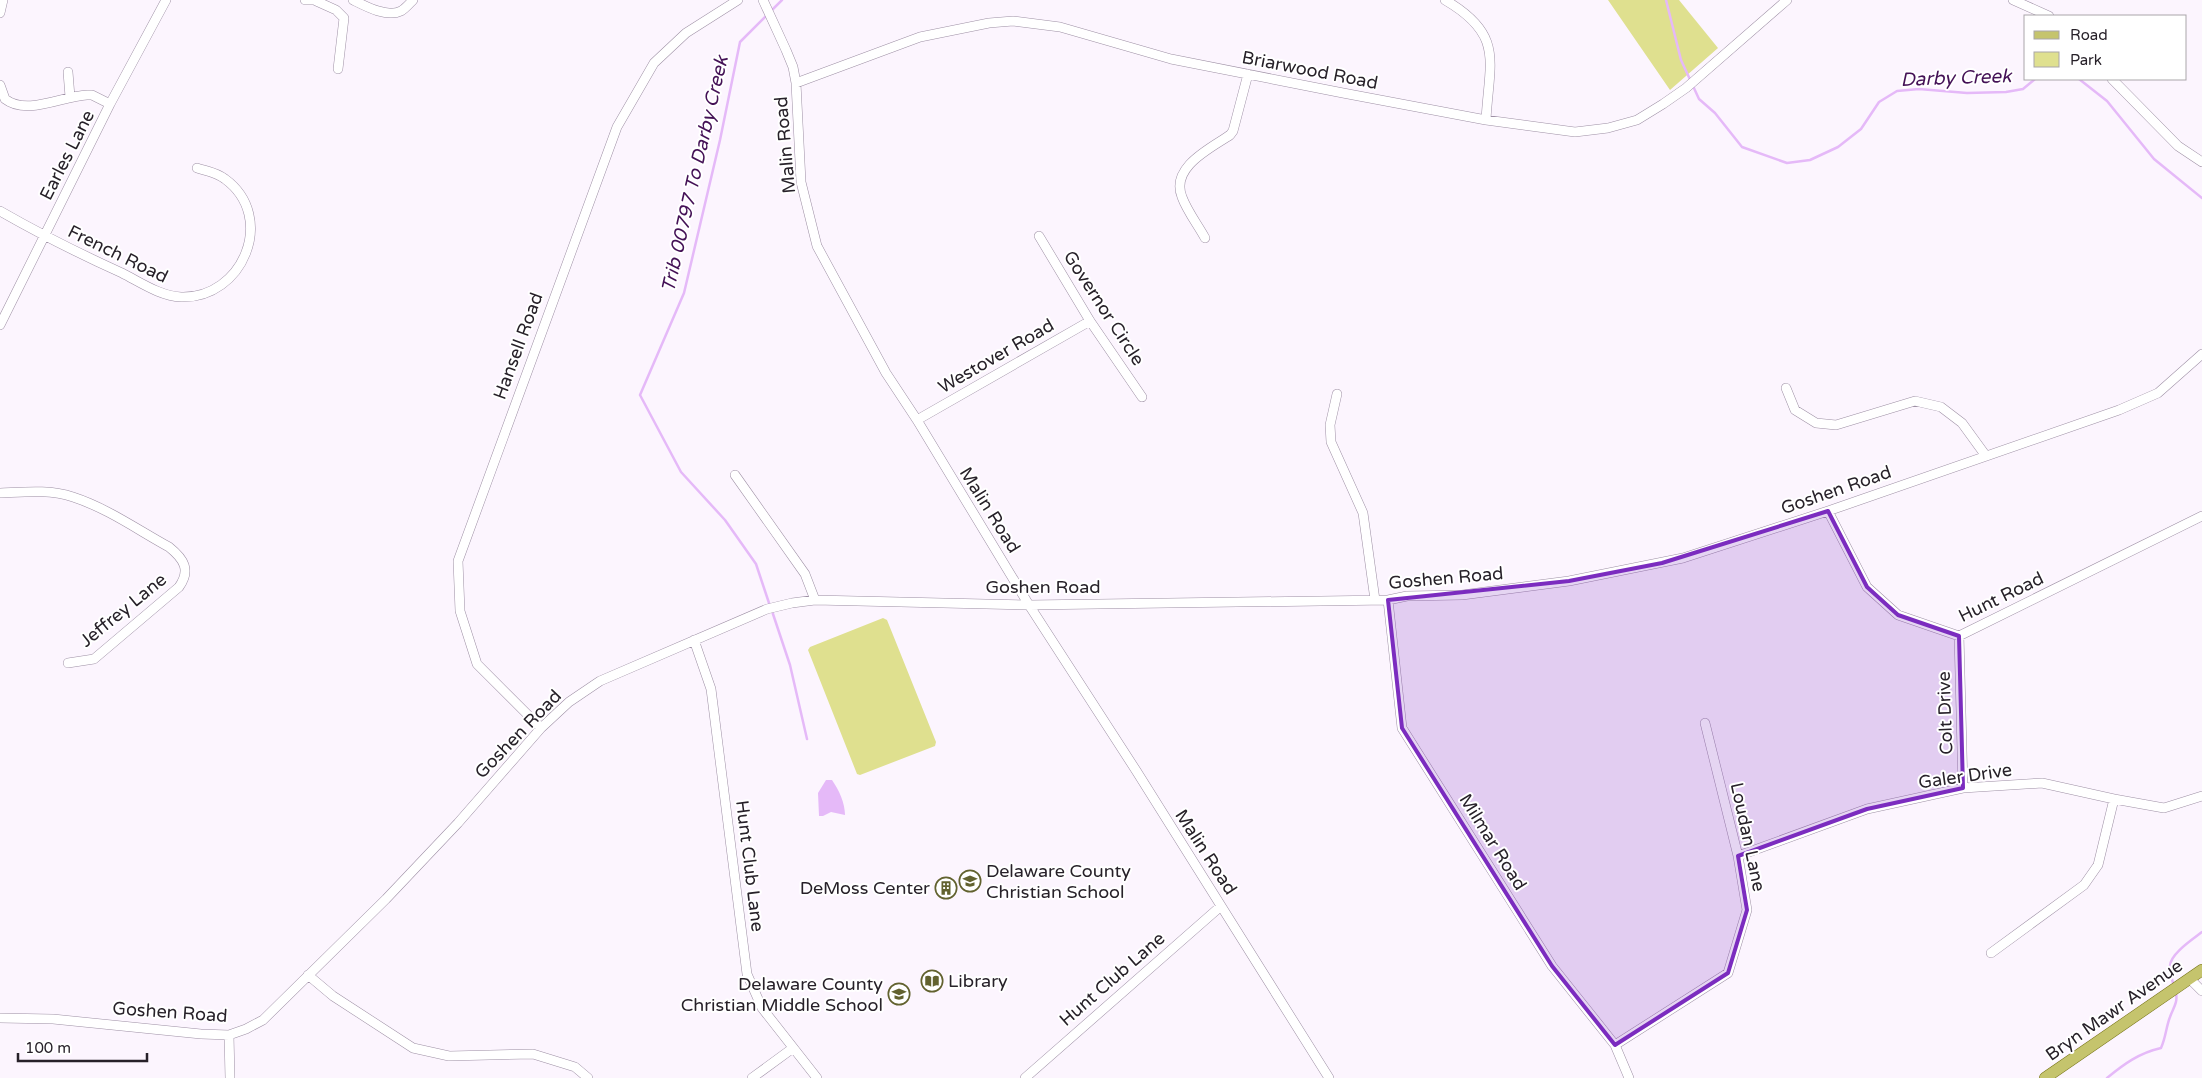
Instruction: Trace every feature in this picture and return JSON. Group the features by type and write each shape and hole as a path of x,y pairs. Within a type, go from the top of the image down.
{"main road":[{"name":"Bryn Mawr Avenue","path":"2045,1078 2202,970"}],"street":[{"path":"0,13 3,0"},
{"name":"Earles Lane","path":"0,325 110,104 166,0"},
{"path":"305,0 319,1 336,10 344,18 338,69"},
{"path":"354,0 373,9 388,12 401,12 413,0"},
{"name":"Hansell Road","path":"541,728 478,664 460,611 458,561 617,127 654,63 686,33 738,0"},
{"name":"Malin Road","path":"763,0 793,67 796,83 801,182 817,246 886,373 917,420 1029,605 1329,1078"},
{"path":"1445,0 1471,17 1484,32 1490,51 1491,72 1486,120"},
{"name":"Briarwood Road","path":"796,83 920,37 1013,21 1060,27 1171,59 1486,120 1575,132 1608,128 1637,120 1686,88 1787,0"},
{"path":"2013,0 2047,15"},
{"path":"68,72 70,97"},
{"path":"1205,238 1181,196 1180,183 1189,164 1230,136 1248,74"},
{"path":"2113,80 2178,146 2202,162"},
{"path":"0,85 5,99 13,104 37,104 70,97 92,95 110,104"},
{"name":"French Road","path":"0,211 44,236 168,296 191,297 208,292 229,280 242,263 248,245 250,224 246,208 234,187 215,173 197,168"},
{"name":"Governor Circle","path":"1039,236 1090,321 1142,398"},
{"name":"Westover Road","path":"917,420 1090,321"},
{"name":"Goshen Road","path":"0,1018 53,1019 201,1034 229,1035 263,1020 386,898 458,823 541,728 569,702 600,681 770,608 815,600 1029,605 1388,600 1407,596 1462,595 1569,580 1662,563 1828,511 2141,401 2158,392 2202,354"},
{"path":"1786,388 1795,410 1816,423 1836,424 1915,401 1942,408 1962,423 1986,456"},
{"path":"1337,394 1330,425 1331,442 1364,513 1375,600"},
{"path":"735,475 805,574 815,600"},
{"name":"Jeffrey Lane","path":"0,493 45,492 73,497 100,509 169,547 178,554 184,563 186,570 184,580 179,587 94,659 68,663"},
{"name":"Hunt Road","path":"1828,511 1867,587 1898,615 1958,636 2202,516"},
{"name":"Milmar Road","path":"1388,600 1402,728 1552,966 1614,1045 1629,1078"},
{"name":"Colt Drive","path":"1958,636 1963,788"},
{"name":"Hunt Club Lane","path":"694,640 711,689 747,974 762,1008 817,1078"},
{"name":"Loudan Lane","path":"1614,1045 1728,973 1747,910 1738,856 1705,723"},
{"name":"Galer Drive","path":"1738,856 1867,808 1963,788 2042,783 2164,808 2202,796"},
{"path":"1991,953 2084,885 2098,865 2114,799"},
{"name":"Hunt Club Lane","path":"1024,1078 1221,906"},
{"path":"308,975 333,996 413,1048 449,1056 533,1054 576,1067 588,1078"},
{"path":"2190,979 2202,991"},
{"path":"229,1035 230,1078"},
{"path":"752,1078 793,1048"}],"highlighted area":[{"path":"1828,511 1867,587 1898,615 1959,636 1963,788 1867,809 1738,856 1747,910 1728,973 1615,1045 1552,966 1402,728 1388,600 1569,581 1662,563"}],"green space":[{"path":"1608,0 1679,0 1718,48 1670,90"},
{"path":"883,618 887,620 936,742 935,746 860,775 857,774 808,650 810,647"}],"shaded area":[{"path":"826,780 832,780 837,788 843,801 845,815 831,812 819,816 818,793"}],"waterway":[{"name":"Trib 00797 To Darby Creek","path":"771,11 782,0"},
{"name":"Darby Creek","path":"1666,0 1681,60 1699,99 1715,113 1742,147 1787,163 1810,160 1838,147 1861,129 1879,102 1897,91 1919,89 1967,93 2006,92 2023,89 2034,80"},
{"name":"Trib 00797 To Darby Creek","path":"767,15 740,42 720,140 684,293 640,395 681,472 725,520 756,564 770,606"},
{"name":"Darby Creek","path":"2080,80 2107,101 2154,159 2202,198"},
{"name":"Trib 00797 To Darby Creek","path":"772,611 790,665 807,739"},
{"path":"2174,986 2170,971 2171,961 2183,947 2202,932"},
{"path":"2107,1078 2132,1060 2161,1048 2176,1003 2176,993"}],"place":[{"name":"Delaware County Christian School","path":"970,881"},
{"name":"DeMoss Center","path":"946,888"},
{"name":"Library","path":"932,981"},
{"name":"Delaware County Christian Middle School","path":"899,994"}]}
